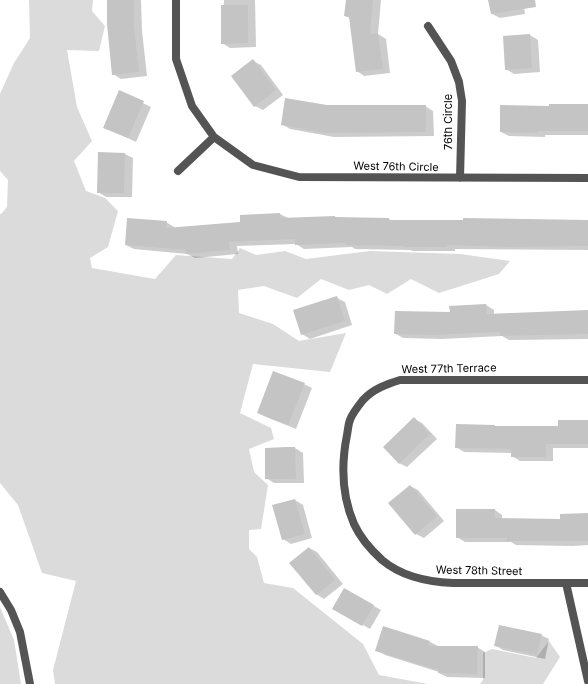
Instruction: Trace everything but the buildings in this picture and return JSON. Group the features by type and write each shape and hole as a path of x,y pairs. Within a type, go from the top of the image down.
{"street":[{"name":"West 76th Circle","path":"176,0 176,59 192,106 214,137 253,165 299,177 588,178"},
{"name":"76th Circle","path":"428,26 451,61 459,82 462,101 460,178"},
{"path":"178,171 214,137"},
{"name":"West 77th Terrace","path":"344,467 344,453 350,419 364,399 383,386 400,380 423,379 588,380"},
{"name":"West 78th Street","path":"344,467 347,505 355,525 368,545 383,560 407,575 436,582 588,583"},
{"path":"566,583 588,681"},
{"path":"0,592 11,610 20,632 30,684"}],"shaded area":[{"path":"29,0 93,0 92,11 105,26 99,51 67,50 77,107 92,141 74,161 86,191 105,198 118,211 108,247 90,258 92,268 155,279 176,255 232,259 240,248 256,255 285,251 306,259 370,251 460,254 510,261 499,274 439,293 411,279 387,294 369,285 349,290 321,279 297,298 264,286 238,290 239,313 273,324 299,341 346,333 330,372 253,364 240,413 271,428 274,439 249,449 254,472 268,485 261,529 249,530 249,549 257,557 264,583 293,588 363,644 379,675 428,684 55,684 53,670 76,581 42,573 18,505 0,483 0,214 7,207 8,180 0,171 0,94 14,63 30,38"},
{"path":"0,607 14,640 21,684 0,684"},
{"path":"549,641 560,657 543,684 480,684 483,680 483,653 492,649 536,658"}]}
